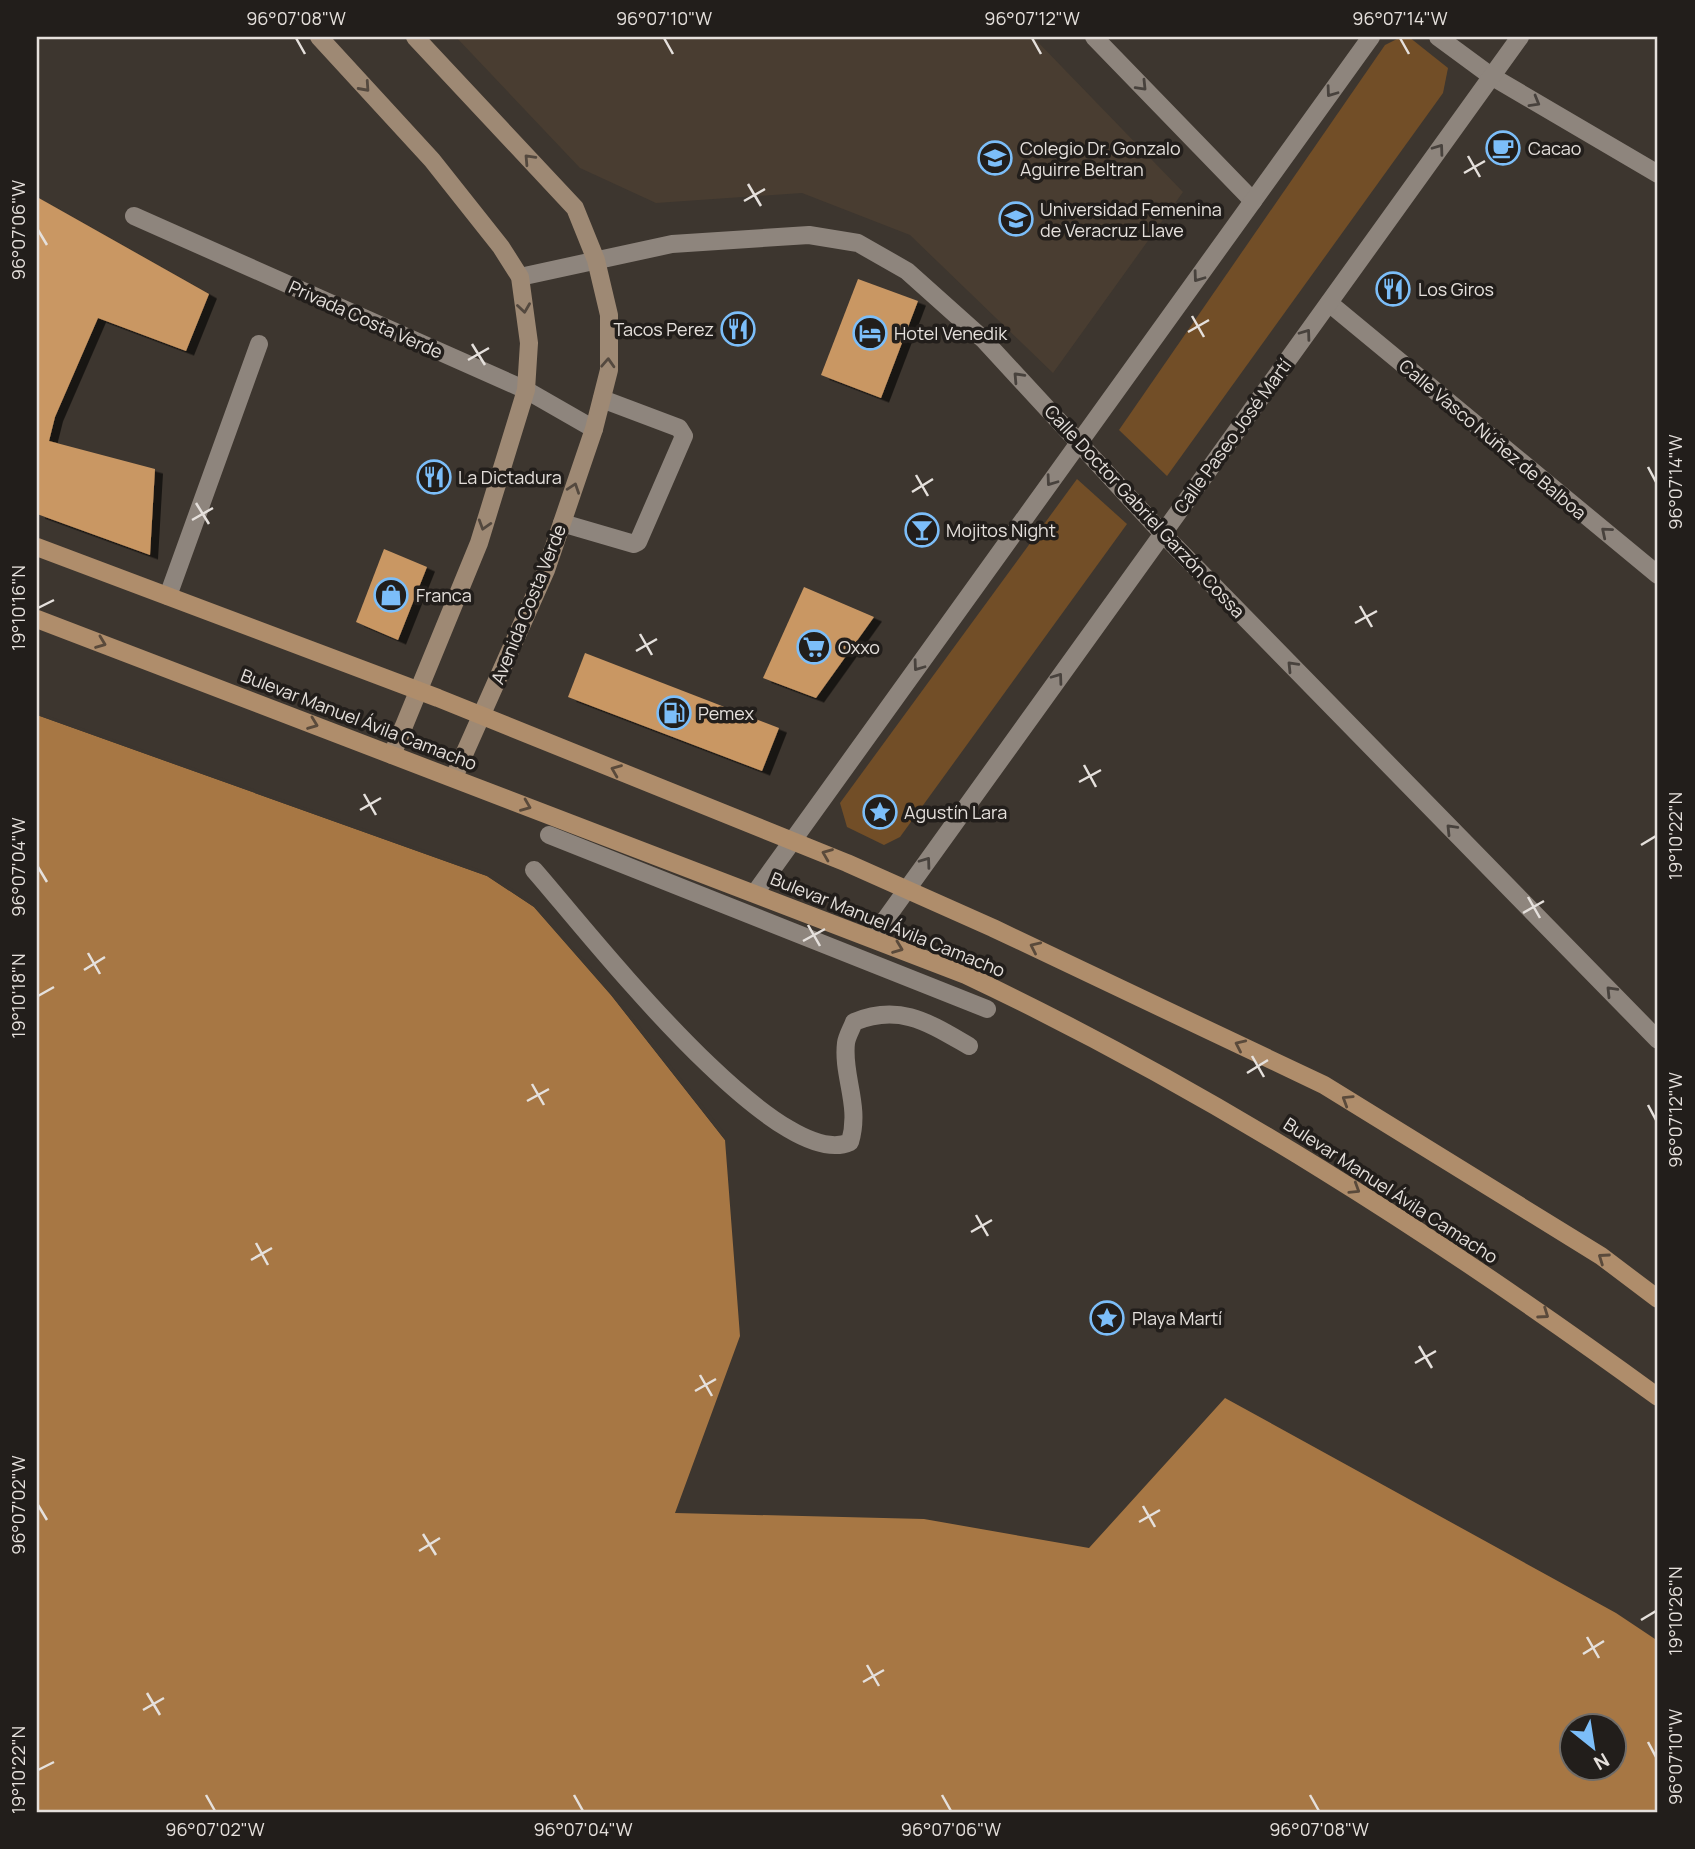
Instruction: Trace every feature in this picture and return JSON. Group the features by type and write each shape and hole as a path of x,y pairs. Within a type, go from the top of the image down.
{"main road":[{"path":"319,37 432,160 500,247 520,277 529,343 526,390 479,542 392,755"},
{"name":"Avenida Costa Verde","path":"415,37 575,208 596,260 609,315 609,370 594,429 546,570 454,777"},
{"name":"Bulevar Manuel Ávila Camacho","path":"37,547 418,690 792,840 993,928 1324,1085 1601,1256 1658,1299"},
{"name":"Bulevar Manuel Ávila Camacho","path":"37,619 872,938 966,975 1081,1029 1297,1152 1546,1315 1658,1396"}],"street":[{"path":"1094,37 1253,201"},
{"path":"755,893 1371,37"},
{"path":"1438,37 1491,76 1658,174"},
{"name":"Calle Paseo José Martí","path":"872,938 1520,37"},
{"name":"Privada Costa Verde","path":"134,216 526,390 594,429"},
{"name":"Calle Doctor Gabriel Garzón Cossa","path":"520,277 672,243 809,235 858,243 907,271 983,339 1162,533 1658,1040"},
{"name":"Calle Vasco Núñez de Balboa","path":"1329,303 1658,575"},
{"path":"167,596 259,344"},
{"path":"562,523 634,544 638,542 684,436 679,428 602,399"},
{"path":"548,835 987,1009"},
{"path":"534,870 684,1044 757,1108 813,1142 837,1148 850,1142 854,1128 854,1106 846,1043 854,1022 872,1015 892,1012 926,1022 969,1046"}],"shaded area":[{"name":"Universidad Femenina de Veracruz Llave","path":"456,37 1033,37 1183,192 1053,373 910,235 802,193 656,203 580,168"},
{"path":"1401,37 1409,37 1448,68 1443,93 1167,476 1119,430 1385,45"},
{"path":"1077,479 1127,524 900,837 884,845 847,827 840,803"},
{"path":"37,715 487,876 534,907 611,995 725,1140 740,1336 675,1513 924,1519 1089,1548 1225,1398 1616,1613 1658,1641 1658,1812 37,1812"}],"pier":[{"path":"37,712 489,873 536,905 613,993 728,1137 725,1140 611,995 534,907 487,876 37,715"}],"building":[{"path":"37,197 209,294 186,351 98,318 55,417 49,441 155,469 150,555 37,514"},
{"path":"858,279 918,301 881,398 821,375"},
{"name":"Franca","path":"384,549 427,567 398,640 356,622"},
{"name":"Oxxo","path":"804,587 874,617 816,698 763,678"},
{"name":"Pemex","path":"585,653 779,728 762,771 568,697"}],"place":[{"name":"Cacao","path":"1503,148"},
{"name":"Colegio Dr. Gonzalo Aguirre Beltran","path":"995,158"},
{"name":"Universidad Femenina de Veracruz Llave","path":"1016,219"},
{"name":"Los Giros","path":"1393,289"},
{"name":"Tacos Perez","path":"738,329"},
{"name":"Hotel Venedik","path":"870,333"},
{"name":"La Dictadura","path":"434,477"},
{"name":"Mojitos Night","path":"922,530"},
{"name":"Franca","path":"391,595"},
{"name":"Oxxo","path":"814,647"},
{"name":"Pemex","path":"674,713"},
{"name":"Agustín Lara","path":"880,812"},
{"name":"Playa Martí","path":"1107,1318"}]}
